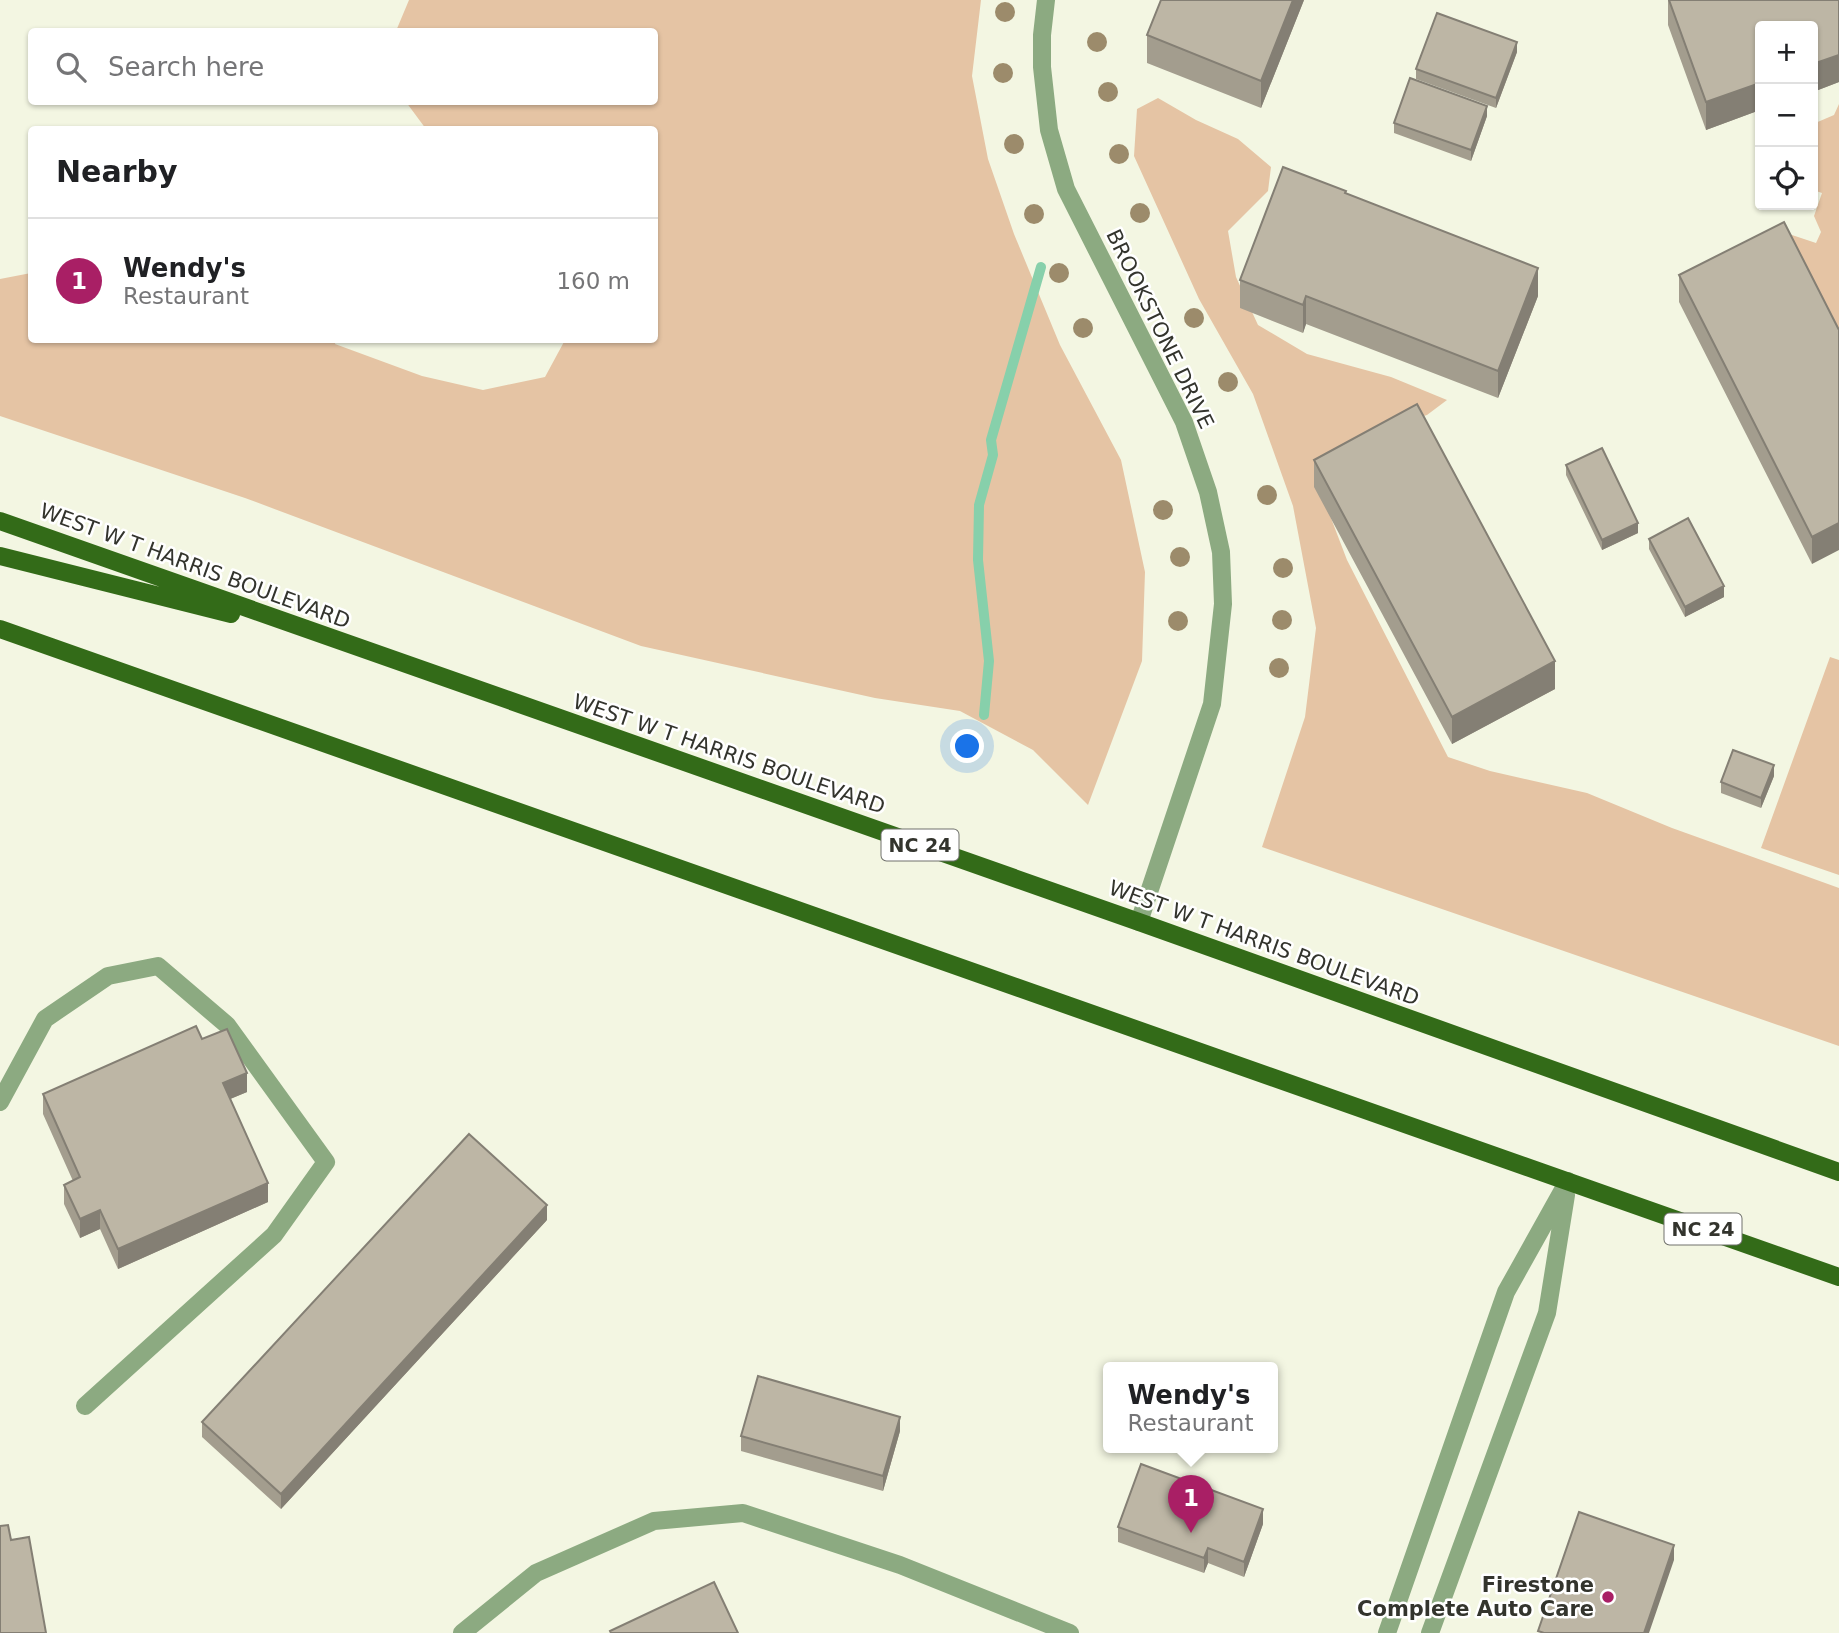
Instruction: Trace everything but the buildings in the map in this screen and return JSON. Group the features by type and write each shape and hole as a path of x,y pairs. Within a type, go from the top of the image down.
{"main road":[{"name":"WEST W T HARRIS BOULEVARD","path":"0,520 1839,1172"},
{"path":"0,556 323,636"},
{"name":"NC 24","path":"0,629 1839,1277"}],"street":[{"name":"BROOKSTONE DRIVE","path":"1046,0 1042,67 1049,130 1066,189 1184,422 1208,492 1221,552 1223,604 1212,704 1139,922"},
{"path":"0,1102 45,1019 108,976 158,966 227,1025 326,1162 274,1235 85,1406"},
{"path":"1387,1633 1507,1292 1568,1181"},
{"path":"1430,1633 1547,1313 1568,1181"},
{"path":"462,1633 536,1573 654,1521 743,1513 900,1565 1070,1633"}],"shaded area":[{"path":"409,0 981,0 972,76 988,159 1014,234 1060,345 1121,460 1145,572 1142,661 1088,805 1033,750 960,711 875,698 641,646 245,498 0,416 0,279 28,274 28,343 335,343 422,376 483,390 545,377 563,343 658,343 658,126 424,126 408,105 658,105 658,28 397,28"},
{"path":"1158,98 1196,120 1238,139 1271,167 1268,191 1228,231 1236,277 1258,325 1307,354 1391,377 1447,400 1427,415 1361,435 1326,505 1347,560 1448,757 1490,771 1587,793 1672,828 1839,888 1839,1046 1262,847 1305,717 1316,628 1293,506 1253,394 1199,299 1134,156 1137,109"},
{"path":"1839,104 1839,358 1789,234 1816,243 1821,232 1814,216 1822,193 1818,192 1818,122 1834,115"},
{"path":"1830,657 1839,660 1839,875 1761,848"}],"waterway":[{"path":"984,715 989,661 978,560 979,505 993,455 991,440 1041,267"}],"place":[{"name":"Wendy's","path":"1191,1533"},
{"name":"Firestone Complete Auto Care","path":"1608,1597"}]}
